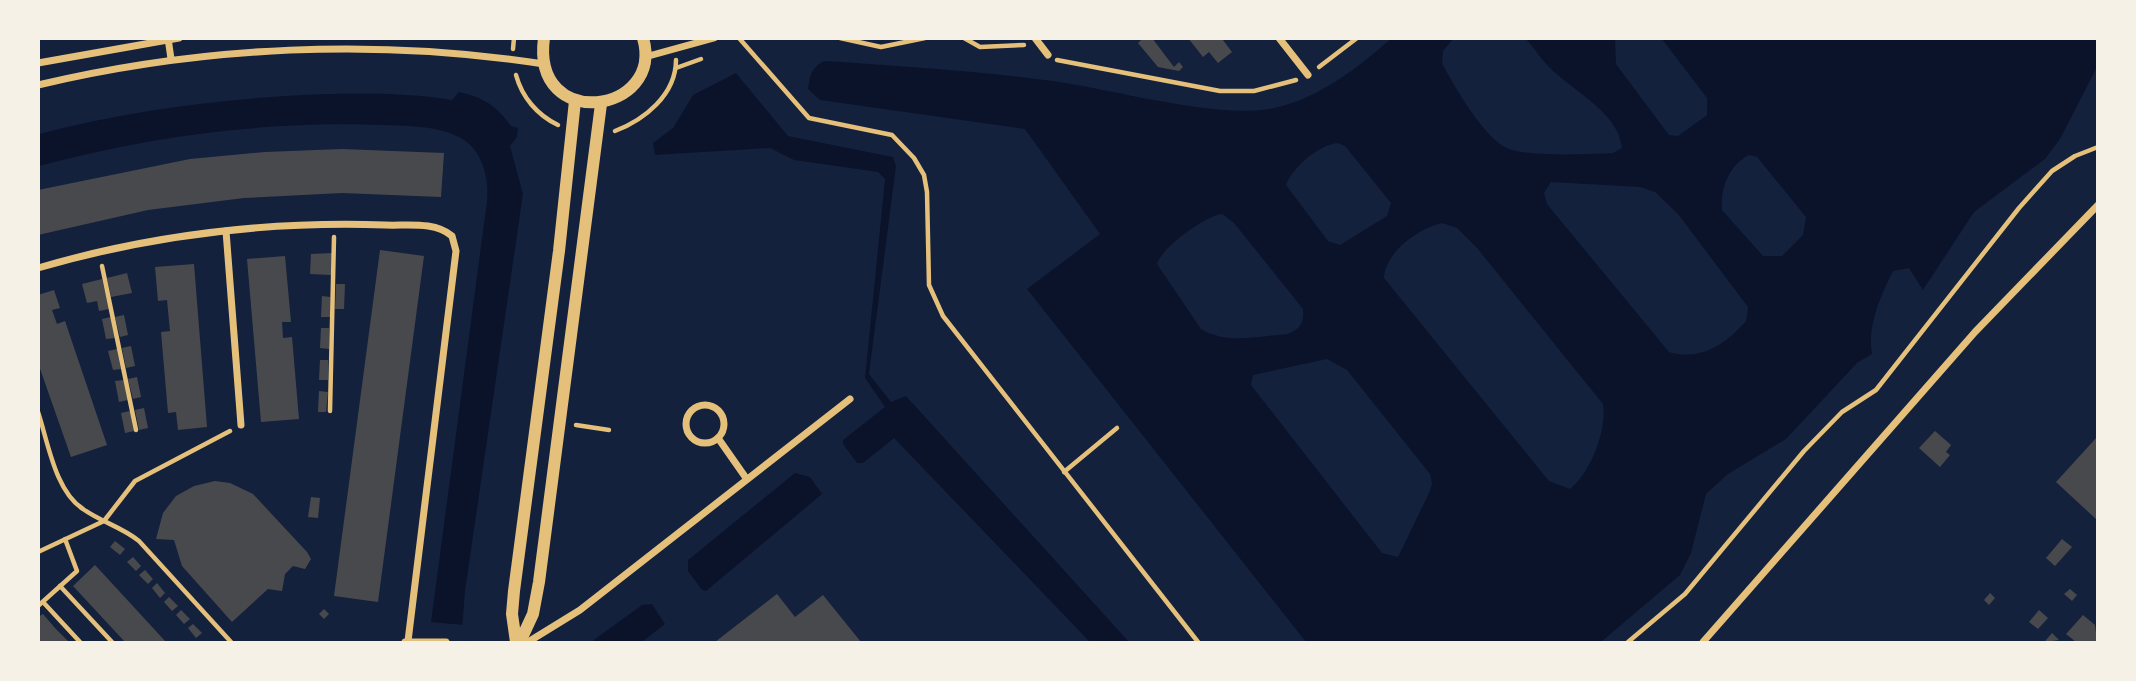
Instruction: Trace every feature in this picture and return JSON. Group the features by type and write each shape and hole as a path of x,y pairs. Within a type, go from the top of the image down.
{"street":[{"path":"38,63 178,38"},
{"path":"544,38 544,64 555,86 575,101 601,104 625,93 640,74 645,57 643,38"},
{"path":"645,57 676,51 714,38"},
{"path":"1035,38 1048,55"},
{"path":"1279,38 1308,75"},
{"path":"168,39 172,59"},
{"path":"38,85 172,59 273,52 404,50 500,57 544,64"},
{"path":"518,642 512,614 513,591 559,251 575,101"},
{"path":"518,642 533,614 539,582 601,104"},
{"path":"1703,642 1975,332 2098,205"},
{"path":"38,268 99,250 260,226 335,223 433,226 452,236 456,246 406,642 446,642"},
{"path":"226,231 241,425"},
{"path":"528,642 580,610 850,399"},
{"path":"701,406 718,411 723,427 718,438 701,443 690,436 686,424 690,412 701,406"},
{"path":"718,438 746,478"}],"path":[{"path":"739,38 809,118 885,132 905,146 920,166 926,185 929,285 939,309 1198,642"},
{"path":"840,38 881,47 925,38"},
{"path":"964,38 980,47 1030,45 1059,61 1220,91 1254,91 1308,75 1357,38"},
{"path":"614,131 639,121 660,99 674,75 676,51"},
{"path":"1628,642 1685,594 1804,451 1842,412 1876,390 2019,208 2052,171 2075,156 2098,147"},
{"path":"330,411 335,223"},
{"path":"99,250 136,429"},
{"path":"38,412 67,492 82,509 125,530 139,541 231,642"},
{"path":"38,552 104,521 135,481 241,425"},
{"path":"572,425 609,430"},
{"path":"1064,472 1117,428"},
{"path":"65,539 77,571 41,604 80,642"},
{"path":"60,586 113,642"}],"water":[{"path":"1392,38 1453,39 1443,51 1442,63 1480,124 1509,149 1545,154 1613,153 1622,148 1619,135 1604,113 1550,68 1526,39 1615,39 1616,64 1669,135 1678,136 1707,115 1707,98 1662,39 2097,39 2097,67 2060,139 2045,159 1974,212 1923,290 1909,268 1893,271 1873,322 1872,354 1857,363 1786,439 1728,474 1706,494 1691,553 1680,575 1601,642 1306,642 1027,289 1100,234 1025,129 820,100 808,89 812,72 825,61 1025,77 1195,107 1251,111 1274,108 1307,97 1351,71","holes":["1338,143 1345,146 1391,203 1387,216 1340,245 1328,241 1286,185 1294,171 1307,158","1749,155 1757,157 1806,217 1803,235 1782,256 1763,256 1722,210 1724,186 1736,165","1551,182 1640,187 1655,192 1678,214 1748,307 1746,321 1721,344 1711,349 1691,354 1669,352 1547,204 1544,193","1222,214 1234,223 1303,309 1303,318 1296,330 1288,334 1232,338 1221,337 1201,329 1157,264 1175,241 1195,226","1442,223 1457,228 1477,248 1603,404 1604,414 1596,450 1585,472 1570,489 1549,481 1384,278 1386,268 1397,250 1423,230","1327,359 1347,370 1430,474 1432,484 1429,493 1398,557 1382,553 1251,385 1253,375"]},
{"path":"736,73 788,136 893,157 896,166 869,374 891,402 906,396 1129,642 1090,642 894,438 863,463 857,463 843,444 843,440 885,407 865,378 885,179 878,172 794,160 770,148 655,155 653,143 673,128 693,95"},
{"path":"459,92 489,103 511,126 518,128 517,137 510,146 523,194 465,591 461,642 431,622 487,201 487,182 482,164 467,142 450,133 420,127 337,124 251,128 123,146 39,166 39,134 137,113 202,103 302,95 396,94 452,100"},
{"path":"795,473 810,477 822,494 706,591 702,590 688,571 688,560"},
{"path":"652,604 665,624 642,642 591,642 642,605"}],"pier":[{"path":"429,622 465,625 464,642 427,642"}],"building":[{"path":"1143,38 1152,38 1174,67 1179,62 1183,67 1179,71 1158,67 1138,43"},
{"path":"1188,38 1225,38 1223,40 1232,52 1218,63 1209,52 1203,57"},
{"path":"342,149 444,153 441,197 342,193 244,198 148,210 38,235 38,190 190,159"},
{"path":"380,250 424,256 378,602 334,596"},
{"path":"332,253 331,275 310,274 311,254"},
{"path":"285,256 291,322 282,322 283,338 292,337 299,419 261,422 247,259"},
{"path":"194,264 207,427 178,430 176,412 168,413 161,332 170,331 167,300 158,301 155,267"},
{"path":"127,273 132,293 111,297 107,278"},
{"path":"102,279 109,309 99,311 97,301 87,303 82,284"},
{"path":"336,284 345,284 344,309 335,309"},
{"path":"54,290 60,308 52,310 57,324 65,321 107,445 71,457 38,363 38,295"},
{"path":"322,296 330,297 330,317 321,317"},
{"path":"124,315 128,335 120,337 115,317"},
{"path":"111,317 115,338 106,339 102,319"},
{"path":"321,328 329,328 329,349 320,348"},
{"path":"131,346 135,366 126,368 122,348"},
{"path":"117,349 121,369 113,370 108,351"},
{"path":"320,360 328,360 328,380 319,380"},
{"path":"137,377 141,397 133,399 128,379"},
{"path":"124,380 128,400 119,402 115,381"},
{"path":"319,391 328,392 326,412 318,412"},
{"path":"144,408 148,428 139,430 135,410"},
{"path":"130,411 134,431 125,433 121,413"},
{"path":"1935,431 1951,445 1946,452 1950,455 1940,467 1919,448"},
{"path":"2097,437 2097,520 2056,482"},
{"path":"215,481 230,483 253,494 311,559 305,569 293,566 285,574 282,591 268,589 232,622 182,566 174,540 156,539 163,513 176,496 194,486"},
{"path":"311,497 320,498 318,518 308,517"},
{"path":"2062,539 2072,547 2055,566 2046,558"},
{"path":"115,541 125,549 120,555 110,547"},
{"path":"133,557 141,566 136,571 127,562"},
{"path":"95,565 166,642 125,642 73,586"},
{"path":"145,570 153,579 148,584 139,575"},
{"path":"157,583 165,593 160,598 152,588"},
{"path":"2070,589 2077,595 2072,601 2064,594"},
{"path":"1990,593 1995,598 1989,605 1984,600"},
{"path":"777,594 795,617 823,595 861,642 715,642"},
{"path":"169,597 178,606 172,611 164,602"},
{"path":"324,609 329,614 324,619 319,614"},
{"path":"181,610 190,619 184,624 176,615"},
{"path":"2039,610 2048,618 2038,629 2029,622"},
{"path":"43,614 69,642 38,642 38,617"},
{"path":"2083,615 2095,625 2097,642 2076,642 2066,634"},
{"path":"193,624 202,633 196,638 188,628"},
{"path":"2052,633 2059,640 2045,642 2046,640"}]}
